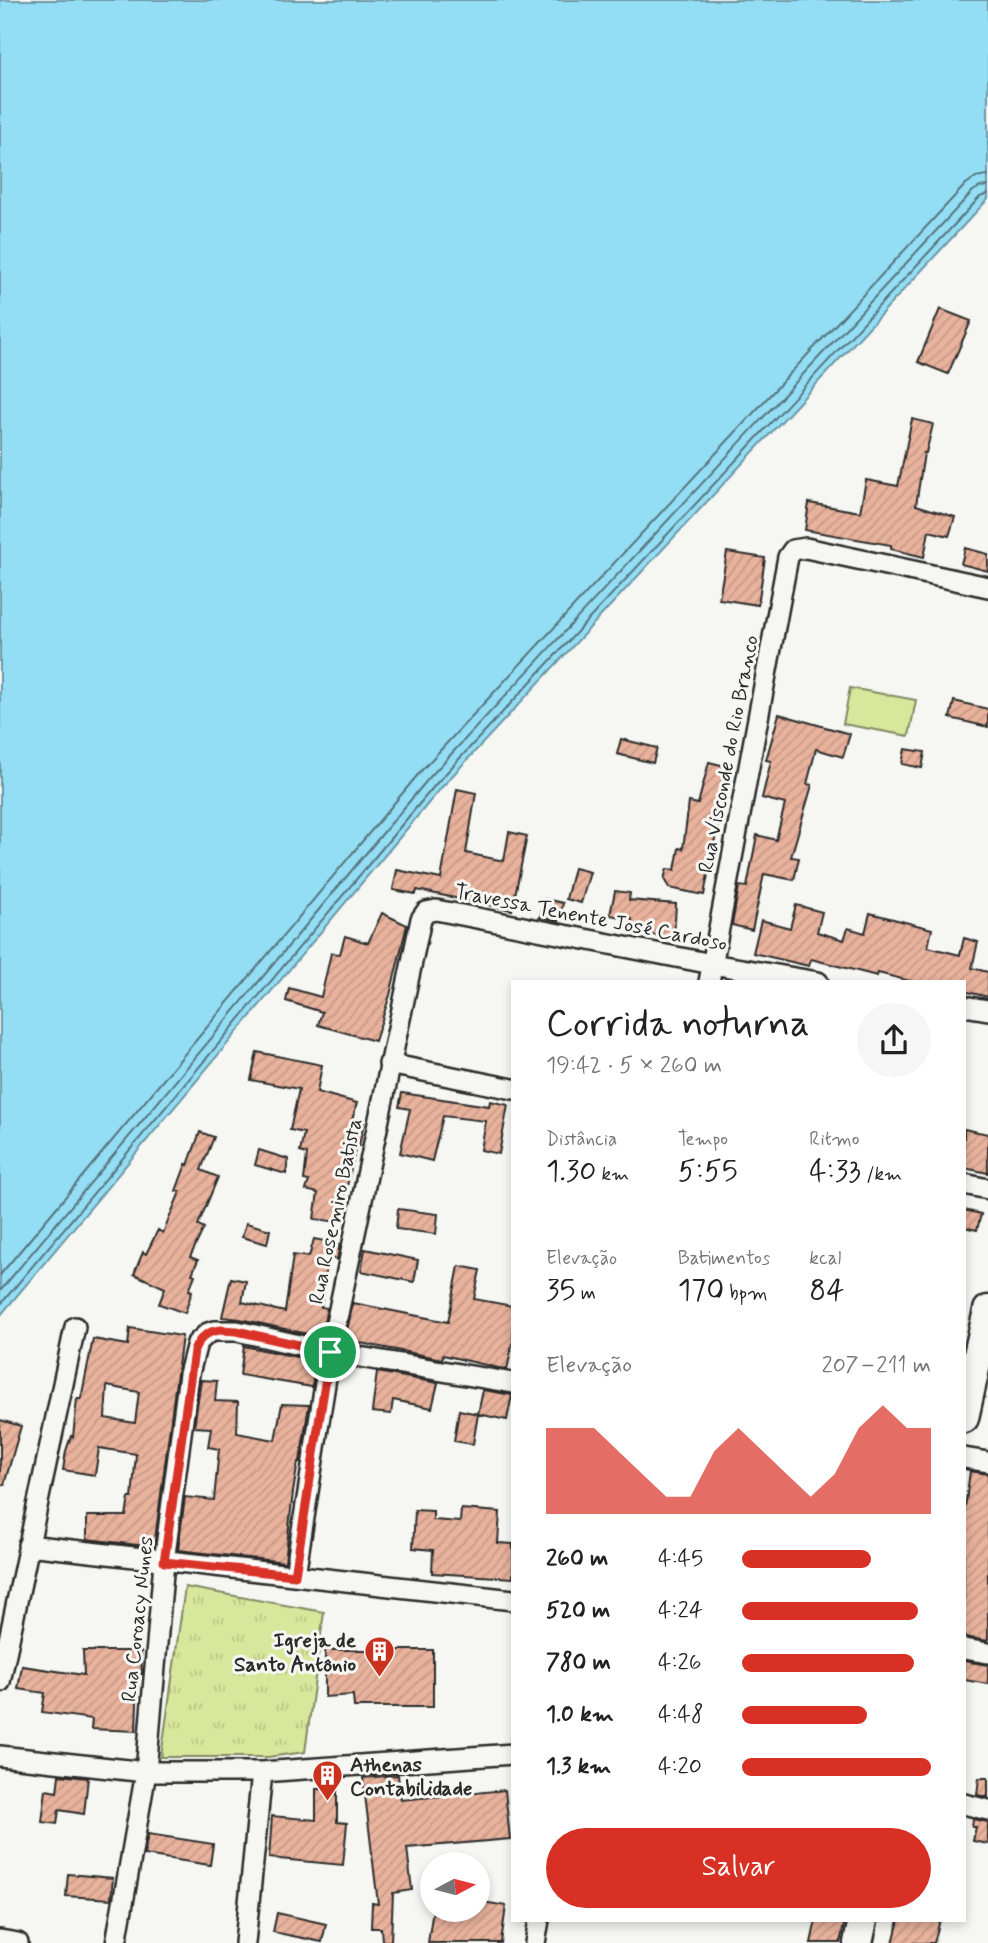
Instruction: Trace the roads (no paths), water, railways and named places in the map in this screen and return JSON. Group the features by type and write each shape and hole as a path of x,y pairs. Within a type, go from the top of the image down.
{"street":[{"name":"Rua Visconde do Rio Branco","path":"710,973 788,557 793,550 806,548 988,587"},
{"name":"Travessa Tenente José Cardoso","path":"389,1064 421,919 426,912 436,910 710,973 794,980"},
{"path":"966,1006 988,1010"},
{"path":"389,1064 511,1089"},
{"name":"Rua Rosemiro Batista","path":"295,1575 330,1352 389,1064"},
{"path":"966,1184 988,1189"},
{"path":"966,1409 988,1310"},
{"path":"0,1682 75,1327"},
{"name":"Rua Coroacy Nunes","path":"116,1943 146,1772 164,1562 194,1351 197,1343 208,1333 221,1330 237,1331 330,1352"},
{"path":"330,1352 511,1383"},
{"path":"966,1458 988,1462"},
{"path":"28,1545 511,1600"},
{"path":"966,1649 988,1653"},
{"path":"0,1756 146,1772 262,1772 511,1754"},
{"path":"245,1943 262,1772"},
{"path":"966,1804 988,1810"},
{"path":"535,1943 539,1922"},
{"path":"858,1943 863,1922"},
{"path":"0,1940 18,1943"}],"water":[{"path":"0,0 988,0 988,199 441,788 0,1316"}],"place":[{"name":"Igreja de Santo Antônio","path":"379,1679"},
{"name":"Athenas Contabilidade","path":"327,1803"}]}
